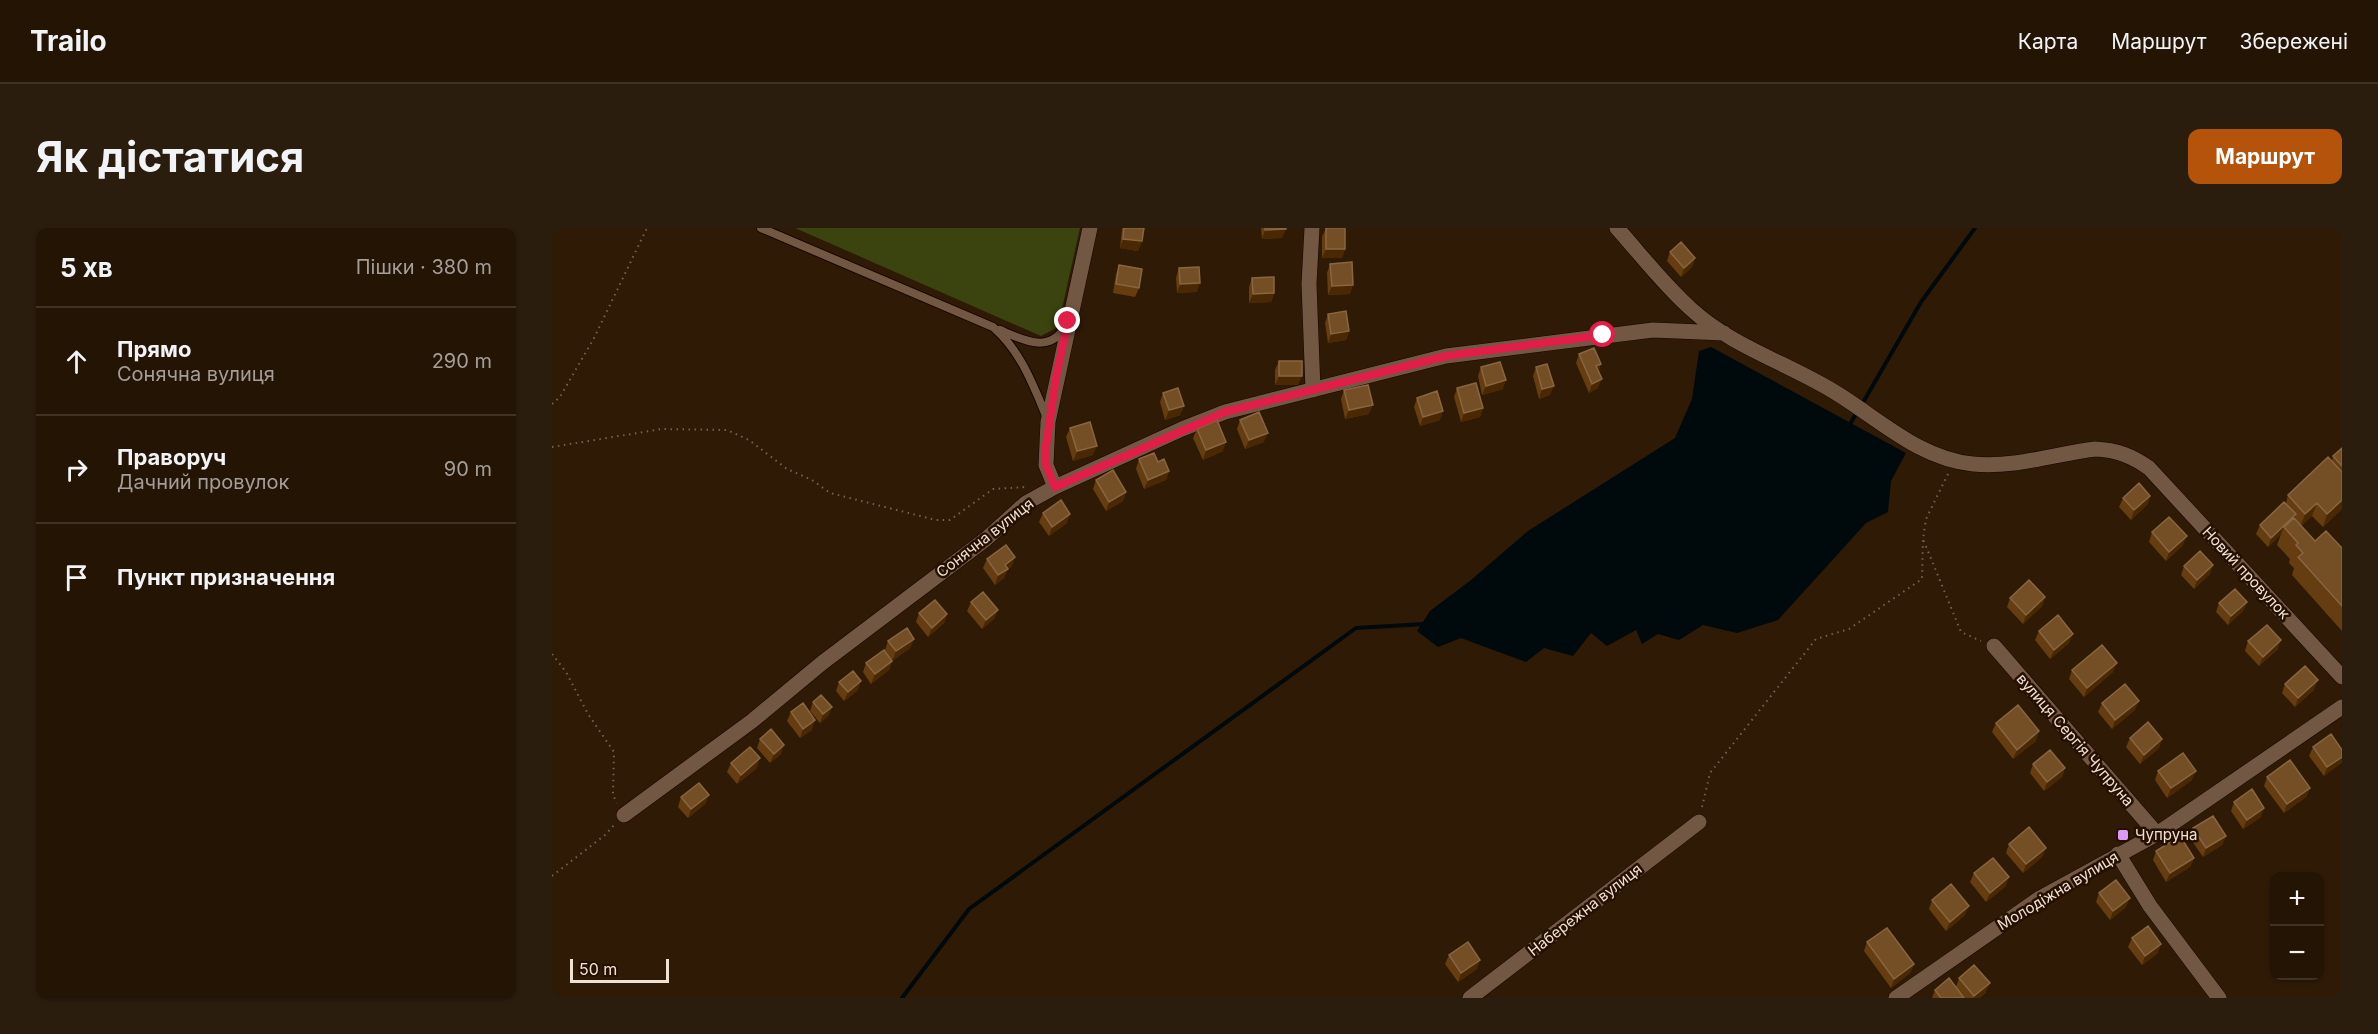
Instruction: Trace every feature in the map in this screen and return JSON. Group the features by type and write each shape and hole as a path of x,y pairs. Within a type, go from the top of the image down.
{"street":[{"path":"1055,487 1046,465 1048,423 1068,321 1090,228"},
{"path":"1312,228 1309,284 1312,390"},
{"name":"Новий провулок","path":"1617,228 1691,310 1724,333 1832,391 1919,447 1954,461 1993,464 2095,449 2124,453 2149,468 2342,677"},
{"name":"Сонячна вулиця","path":"624,815 752,721 822,663 986,539 1026,503 1055,487 1225,412 1446,356 1653,330 1724,333"},
{"name":"вулиця Сергія Чупруна","path":"1994,646 2157,834"},
{"name":"Молодіжна вулиця","path":"1896,998 2040,898 2157,834 2342,706"},
{"name":"Набережна вулиця","path":"1470,998 1699,822"},
{"path":"2118,854 2150,906 2219,998"}],"lane":[{"path":"761,228 1028,343 1040,344 1052,341 1061,333 1068,321"},
{"path":"993,327 1006,339 1021,360 1048,423"}],"path":[{"path":"552,404 560,397 594,338 647,228"},
{"path":"552,447 662,429 727,430 749,440 787,469 812,480 830,493 912,516 936,520 950,520 993,489 1027,487"},
{"path":"1699,822 1710,773 1816,639 1849,629 1922,579 1926,519 1954,461"},
{"path":"1923,539 1961,632 1994,646"},
{"path":"552,654 566,672 588,714 614,752 613,795 624,815 605,835 552,876"}],"green space":[{"path":"795,228 1080,228 1058,327 1041,336"}],"shaded area":[{"path":"1711,347 1906,453 1891,481 1888,512 1866,523 1778,620 1737,633 1703,625 1679,640 1658,634 1642,644 1636,630 1607,646 1591,633 1573,656 1544,648 1526,662 1461,638 1438,647 1417,631 1430,611 1471,580 1528,531 1675,438 1692,399 1699,351"}],"building":[{"path":"1124,228 1144,228 1142,241 1123,239"},
{"path":"1265,228 1286,228 1286,229 1265,230"},
{"path":"1326,228 1345,228 1345,249 1326,249"},
{"path":"1681,242 1695,258 1684,268 1670,252"},
{"path":"1352,262 1353,285 1332,286 1330,264"},
{"path":"1119,265 1142,269 1139,288 1116,284"},
{"path":"1199,267 1200,283 1180,284 1179,268"},
{"path":"1274,277 1274,293 1253,294 1252,278"},
{"path":"1346,311 1349,331 1331,334 1328,314"},
{"path":"1594,348 1601,364 1596,366 1602,379 1592,384 1579,354"},
{"path":"1279,361 1302,361 1302,376 1279,376"},
{"path":"1500,362 1506,380 1486,386 1481,367"},
{"path":"1547,364 1554,386 1542,389 1536,367"},
{"path":"1476,383 1483,408 1464,413 1457,388"},
{"path":"1368,385 1373,405 1349,410 1344,390"},
{"path":"1178,388 1184,406 1169,410 1163,393"},
{"path":"1437,391 1443,411 1423,417 1417,398"},
{"path":"1259,412 1268,433 1249,440 1240,420"},
{"path":"1217,420 1226,442 1206,450 1197,429"},
{"path":"1090,422 1097,446 1077,451 1070,428"},
{"path":"2342,448 2342,466 2333,456"},
{"path":"1154,453 1158,462 1164,459 1169,471 1148,480 1139,459"},
{"path":"2328,457 2342,472 2342,500 2327,514 2317,503 2305,514 2288,495"},
{"path":"1113,470 1126,492 1109,502 1096,480"},
{"path":"2139,483 2150,496 2134,510 2123,498"},
{"path":"1061,500 1070,514 1052,527 1043,513"},
{"path":"2284,502 2296,514 2271,538 2260,525"},
{"path":"2169,517 2187,536 2169,552 2152,532"},
{"path":"2294,518 2315,541 2326,531 2342,548 2342,606 2298,557 2303,553 2296,545 2298,543 2284,527"},
{"path":"1006,545 1015,557 1005,565 1008,569 998,575 987,559"},
{"path":"2200,551 2213,565 2197,580 2184,566"},
{"path":"2029,580 2045,597 2026,615 2010,598"},
{"path":"2235,589 2247,602 2231,616 2219,603"},
{"path":"983,592 998,610 986,620 971,602"},
{"path":"935,600 947,614 932,628 919,613"},
{"path":"2058,615 2073,634 2054,650 2039,631"},
{"path":"2267,625 2281,640 2263,657 2248,641"},
{"path":"907,628 914,639 896,651 888,641"},
{"path":"2102,645 2117,663 2087,688 2072,670"},
{"path":"884,650 892,661 875,674 866,663"},
{"path":"2305,666 2318,680 2298,698 2285,684"},
{"path":"853,671 861,681 848,692 839,682"},
{"path":"2125,684 2139,701 2115,720 2102,703"},
{"path":"821,695 832,707 823,714 813,702"},
{"path":"803,703 815,720 803,729 791,712"},
{"path":"2018,705 2039,731 2017,750 1996,723"},
{"path":"2148,722 2162,739 2144,755 2130,738"},
{"path":"771,729 784,745 774,754 760,739"},
{"path":"2331,734 2342,750 2342,757 2327,767 2313,747"},
{"path":"750,747 760,758 741,775 731,763"},
{"path":"2050,750 2065,768 2047,782 2033,764"},
{"path":"2183,753 2196,771 2171,788 2158,771"},
{"path":"2290,760 2310,788 2287,804 2267,777"},
{"path":"699,783 709,795 691,809 681,797"},
{"path":"2252,789 2264,808 2247,820 2234,802"},
{"path":"2213,816 2226,836 2206,848 2193,828"},
{"path":"2029,827 2046,848 2026,864 2009,844"},
{"path":"2180,836 2194,858 2170,873 2156,851"},
{"path":"1993,858 2009,877 1990,893 1974,873"},
{"path":"2116,880 2130,898 2113,911 2099,893"},
{"path":"1951,884 1969,906 1950,922 1932,900"},
{"path":"2148,926 2161,944 2145,956 2132,938"},
{"path":"1887,928 1914,964 1894,979 1867,942"},
{"path":"1468,942 1480,960 1461,973 1449,955"},
{"path":"1974,965 1990,983 1974,996 1959,978"},
{"path":"1949,978 1964,998 1941,998 1935,990"}],"waterway":[{"path":"1861,406 1921,302 1975,228"},
{"path":"1849,426 1857,412"},
{"path":"902,998 969,909 1356,628 1425,624"}],"place":[{"name":"Чупруна","path":"2123,835"}],"route":[{"path":"1068,321 1056,377 1045,453 1048,473 1055,487 1182,429 1225,412 1446,356 1603,335"}]}
